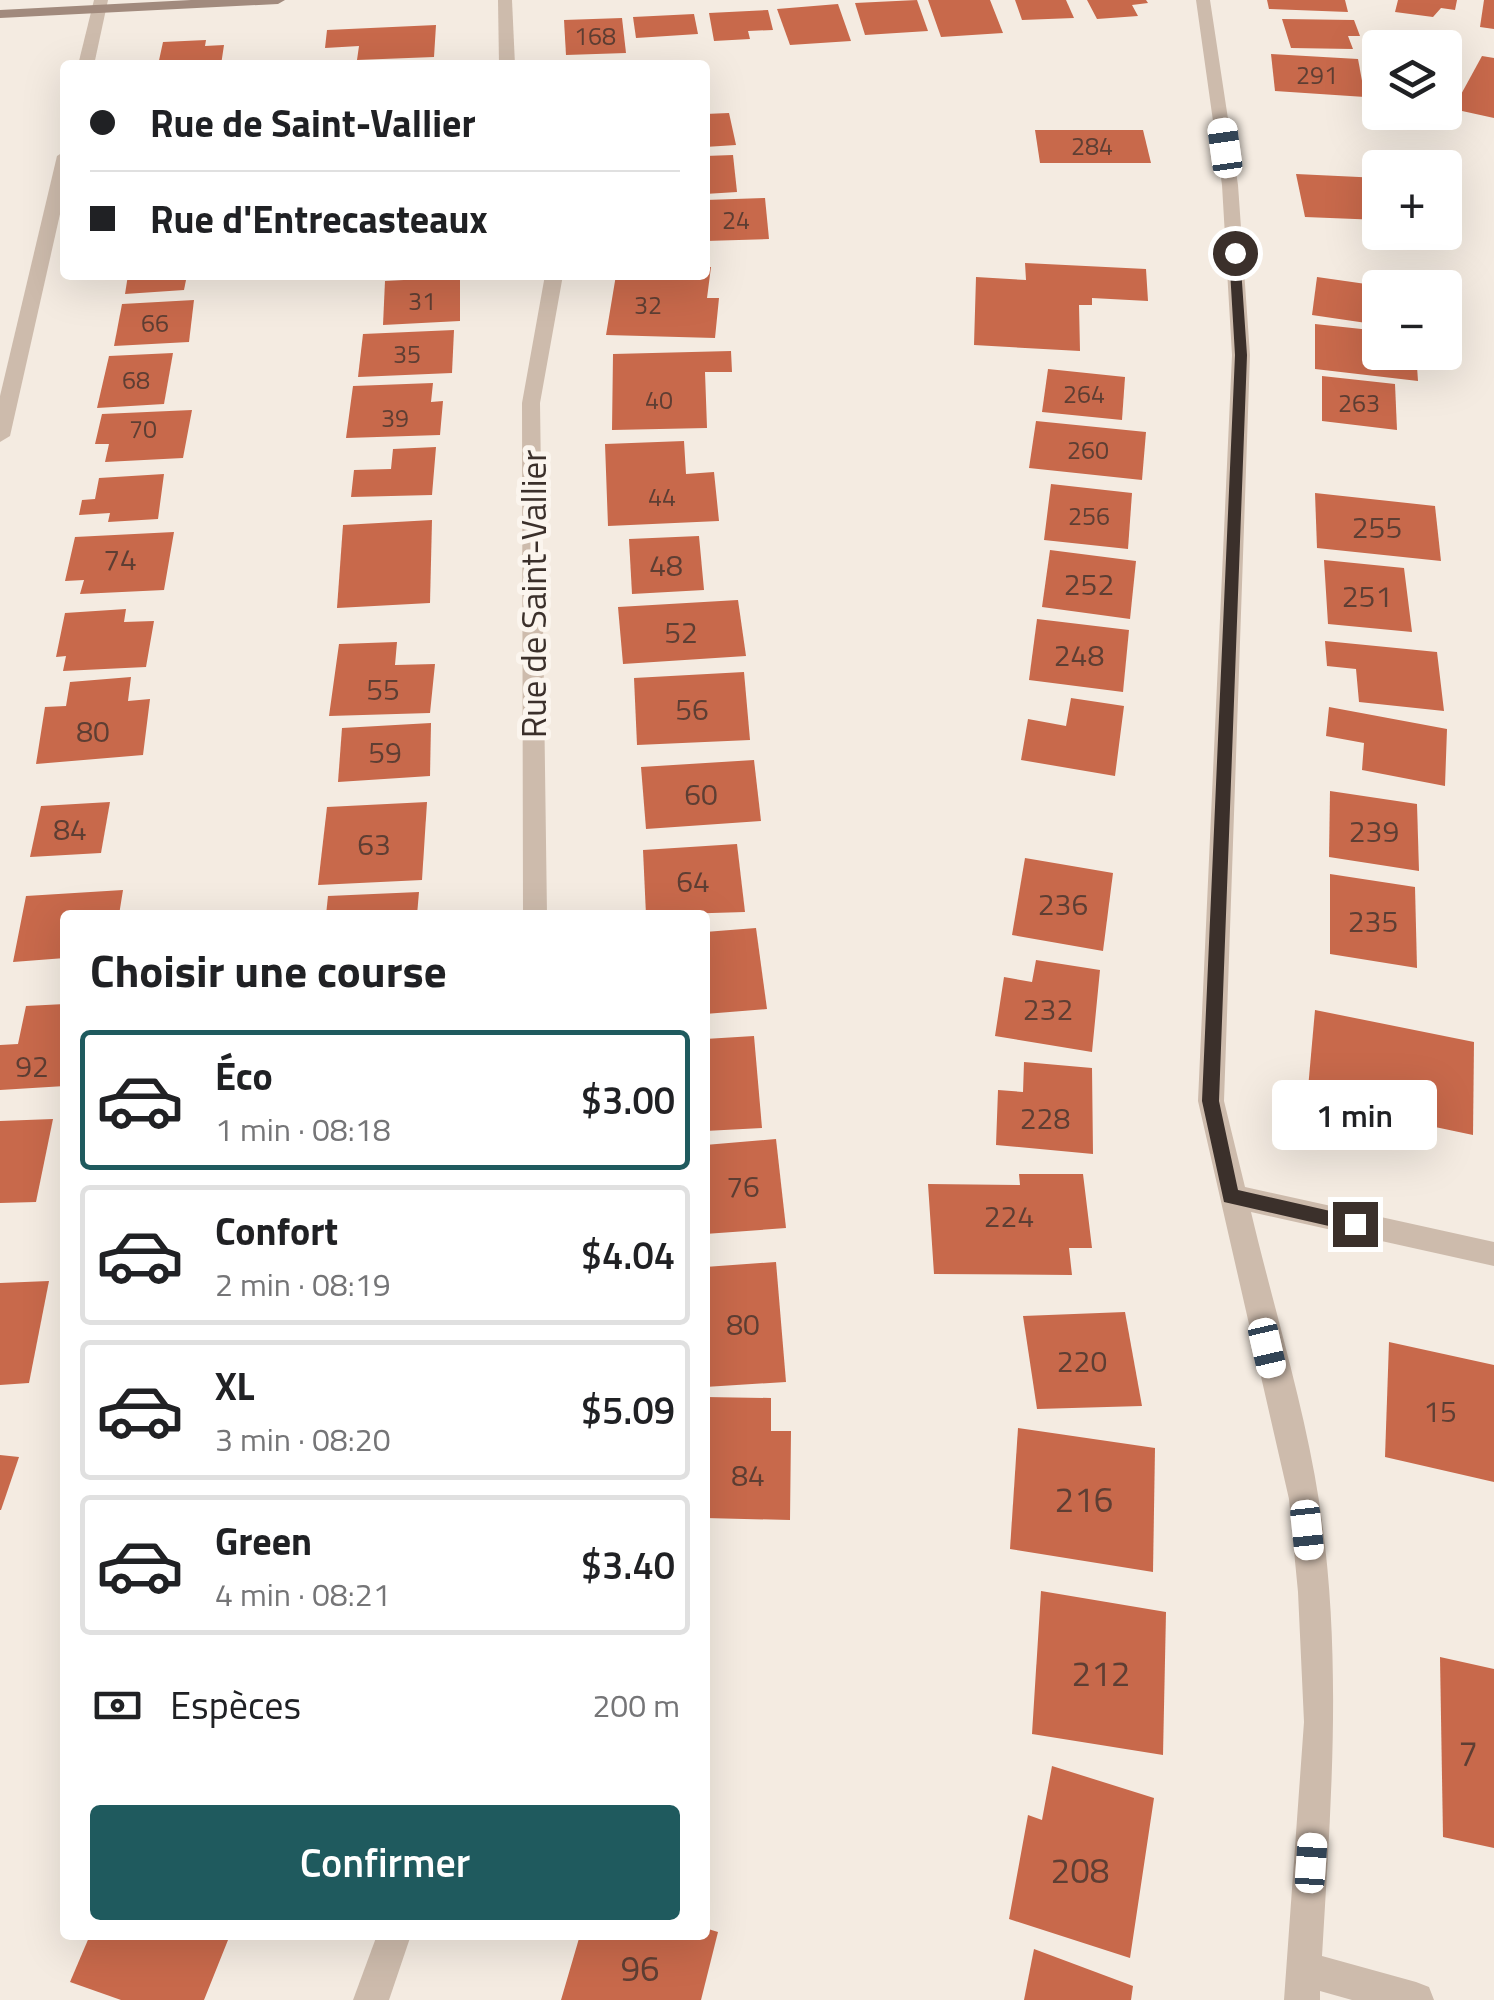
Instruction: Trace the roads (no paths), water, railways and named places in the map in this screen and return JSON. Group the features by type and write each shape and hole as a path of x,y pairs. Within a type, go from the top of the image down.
{"street":[{"path":"0,14 100,4 278,0"},
{"path":"505,0 506,60"},
{"path":"1204,0 1230,185 1241,355 1211,1101 1230,1196 1304,1499 1314,1592 1320,1722 1303,1985 1416,2000"},
{"path":"87,60 100,4"},
{"path":"0,436 60,178"},
{"name":"Rue de Saint-Vallier","path":"535,910 531,403 553,280"},
{"path":"1230,1196 1494,1254"},
{"path":"371,2000 392,1940"}]}
